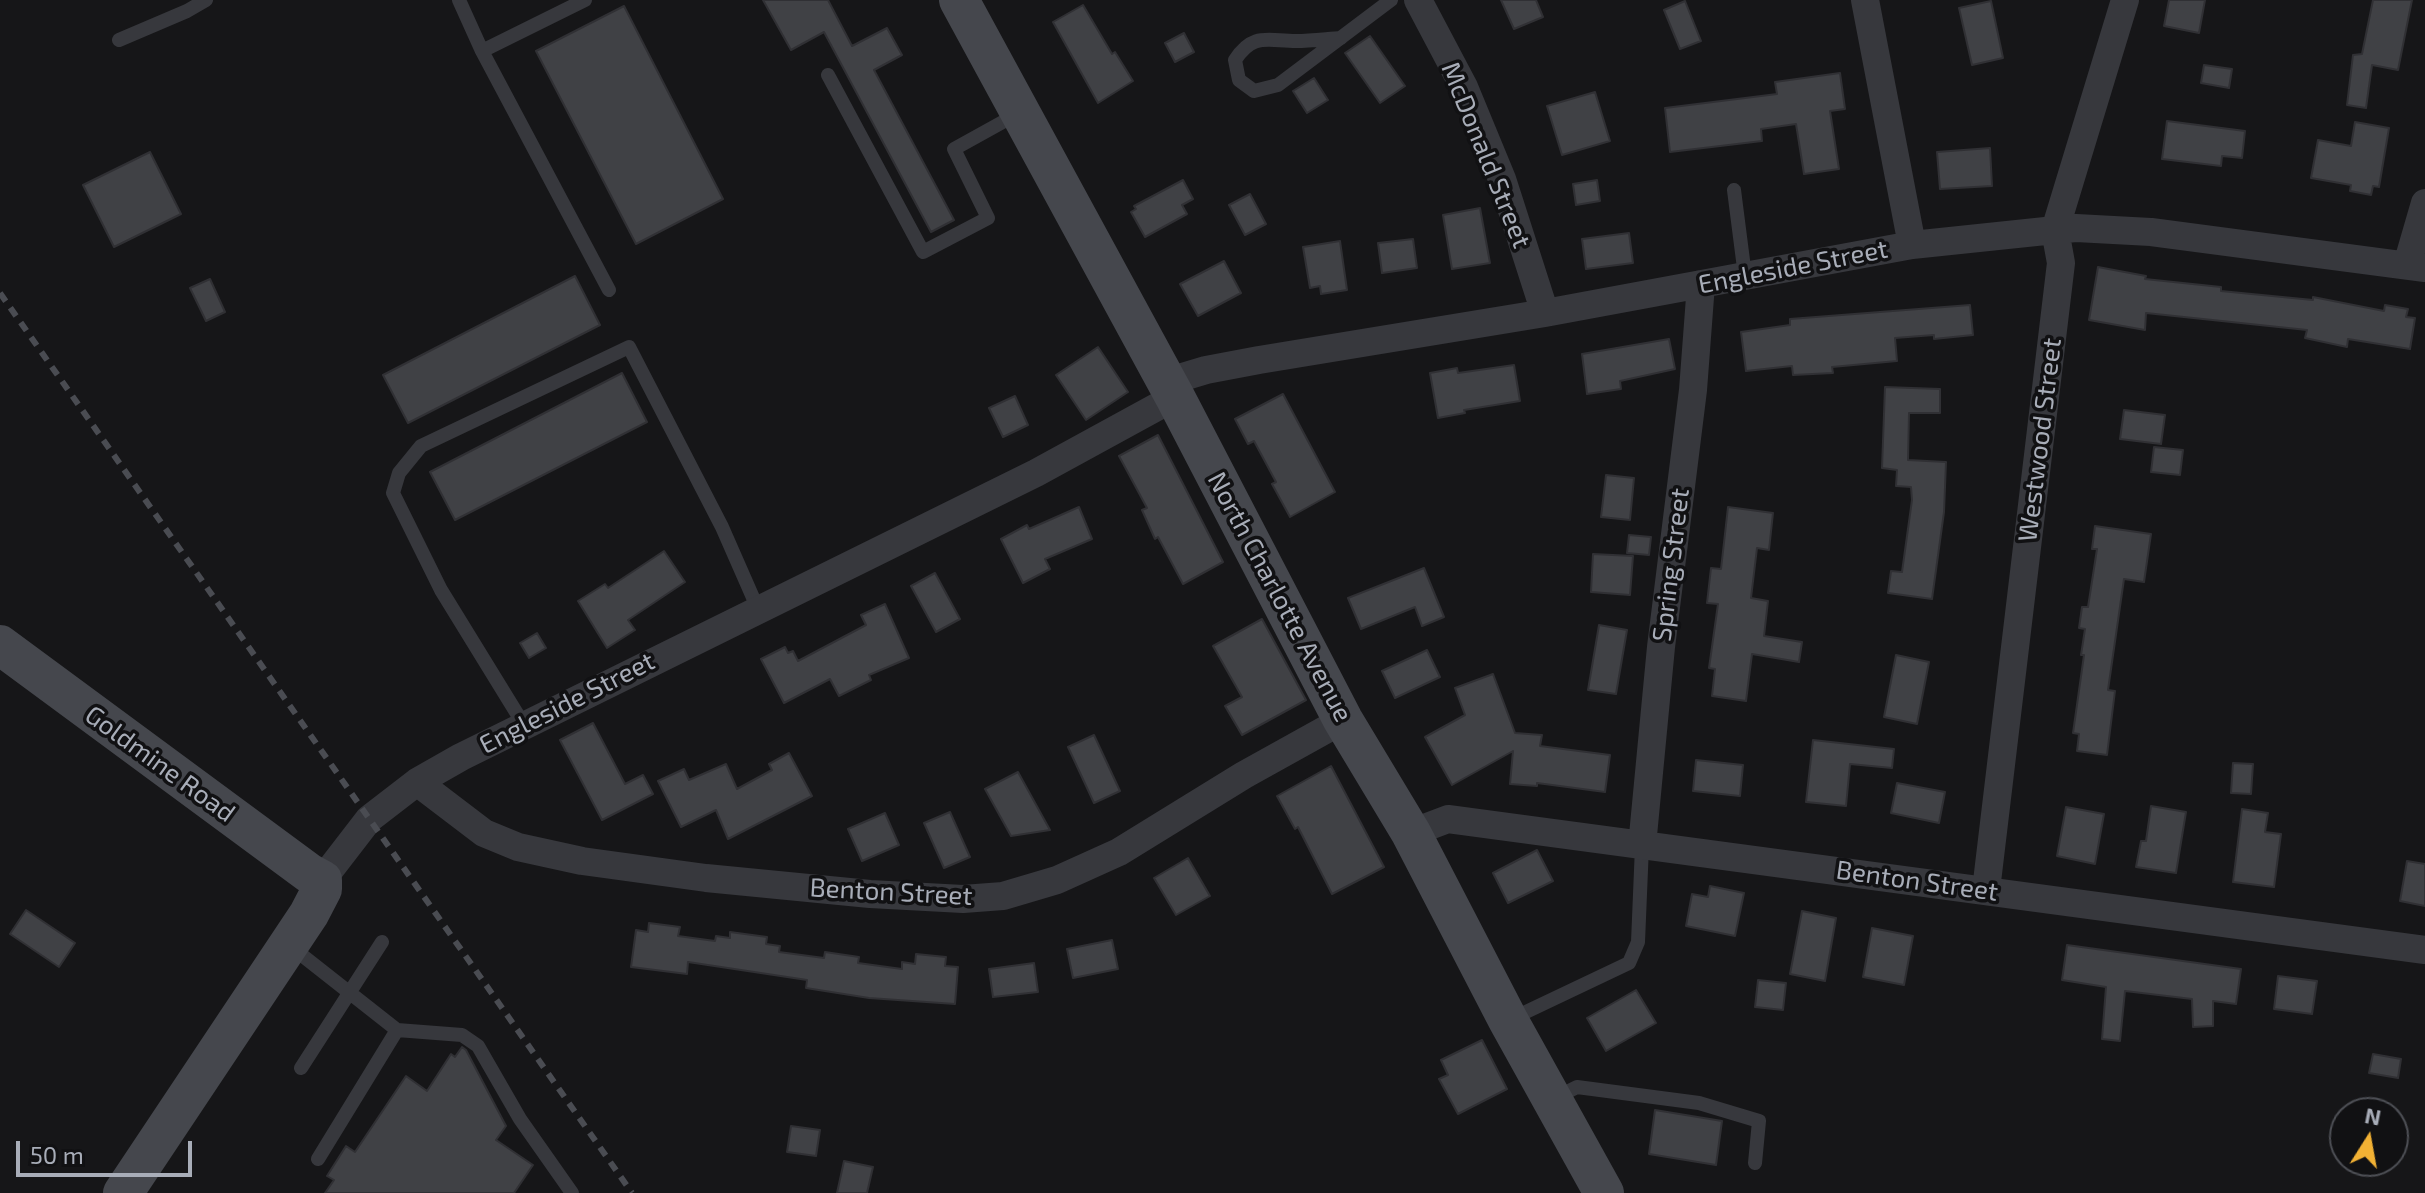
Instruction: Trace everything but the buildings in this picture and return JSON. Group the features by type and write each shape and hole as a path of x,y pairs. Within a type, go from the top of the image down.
{"main road":[{"name":"North Charlotte Avenue","path":"959,0 1170,390 1343,720 1411,833 1508,1020 1604,1193"},
{"name":"Goldmine Road","path":"0,645 322,880"},
{"name":"Engleside Street","path":"123,1193 289,945 322,889 322,880"}],"street":[{"name":"McDonald Street","path":"1418,0 1464,87 1502,179 1545,313"},
{"path":"1865,0 1912,245"},
{"name":"Westwood Street","path":"1986,890 2061,263 2055,230 2125,0"},
{"path":"2416,266 2425,203"},
{"name":"Engleside Street","path":"322,880 369,819 417,782 524,725 1036,473 1206,370 1545,313 1912,245 2076,228 2151,232 2416,266"},
{"name":"Spring Street","path":"1642,846 1661,647 1693,390 1701,284"},
{"name":"Benton Street","path":"417,782 484,833 518,847 582,861 706,878 870,894 963,899 1003,896 1057,880 1119,852 1232,782 1343,720"},
{"name":"Benton Street","path":"1411,833 1448,819 2425,950"}],"lane":[{"path":"119,40 206,0"},
{"path":"459,0 482,51 609,290"},
{"path":"482,51 585,0"},
{"path":"1341,38 1295,41 1263,38 1244,46 1235,60 1239,80 1254,91 1278,85 1341,38 1391,0"},
{"path":"828,75 923,252 988,218 954,149 1019,113"},
{"path":"1734,190 1745,276"},
{"path":"524,725 441,590 393,493 399,473 421,446 629,347 694,471 758,609"},
{"path":"1508,1020 1629,963 1638,942 1642,846"},
{"path":"301,1068 382,942"},
{"path":"289,945 397,1030 462,1035 478,1046 520,1119 572,1193"},
{"path":"318,1159 397,1030"},
{"path":"1553,1099 1577,1087 1699,1103 1759,1121 1755,1163"}],"railway":[{"path":"0,293 632,1193"}]}
